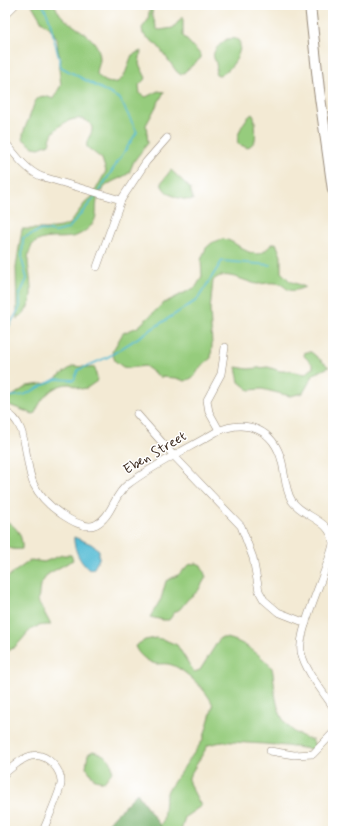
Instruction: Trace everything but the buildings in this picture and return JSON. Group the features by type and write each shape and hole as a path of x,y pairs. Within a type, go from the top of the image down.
{"highway":[{"path":"310,5 319,90 333,190"}],"street":[{"path":"5,15 15,5"},
{"path":"97,267 121,200 146,162 167,138"},
{"path":"5,142 33,173 121,200"},
{"path":"219,430 209,412 207,400 221,374 225,347"},
{"name":"Eben Street","path":"5,412 19,423 30,474 37,491 56,510 82,525 91,526 103,520 126,486 219,430 233,425 243,426 259,430 271,439 280,454 290,498 300,509 326,526 331,534 333,544 301,641 303,656 311,674 333,707"},
{"path":"137,414 174,456 237,522 244,532 253,558 259,590 264,600 278,612 306,623"},
{"path":"270,751 294,755 313,754 333,733"},
{"path":"5,773 19,761 30,756 38,755 54,764 60,773 61,786 43,831"}],"green space":[{"path":"32,5 55,5 59,13 65,19 94,42 100,59 97,74 103,80 113,83 122,79 132,55 141,51 139,64 146,78 139,85 140,94 146,97 158,91 164,92 146,125 148,143 134,161 129,173 108,184 103,189 97,201 96,217 94,222 82,233 76,236 44,239 32,245 28,260 31,284 30,299 24,313 17,319 16,267 22,229 46,229 61,227 69,224 85,203 92,197 106,171 102,159 87,147 87,142 92,127 84,120 72,120 61,125 53,133 49,144 39,148 33,147 23,139 24,131 36,100 42,96 53,99 61,85 59,69 61,60 58,51 57,38 50,28 42,22"},
{"path":"150,5 153,5 152,14 157,29 160,30 173,28 183,16 183,36 201,55 201,58 181,75 177,72 158,46 143,34 142,28 148,20"},
{"path":"227,39 235,39 239,42 239,52 233,65 223,74 218,75 215,73 215,50"},
{"path":"252,114 256,130 255,140 254,143 248,148 238,144 237,141 241,128 246,119"},
{"path":"171,170 190,188 193,200 174,196 163,187 161,183"},
{"path":"223,239 247,251 257,254 260,254 276,243 281,256 281,272 290,281 305,287 290,290 276,283 257,284 234,277 217,277 213,281 210,310 212,345 211,358 201,366 194,377 185,381 176,378 160,377 145,366 129,368 123,367 115,361 112,352 123,333 138,327 164,303 196,287 202,276 201,260 206,248 213,242"},
{"path":"305,352 311,352 329,367 314,374 303,393 290,396 262,389 249,390 239,382 236,367 248,369 268,367 280,371 305,374 313,368 313,365 304,356"},
{"path":"73,366 95,368 97,381 87,388 81,389 70,384 53,389 40,403 33,414 9,405 7,402 11,397 27,386 49,383"},
{"path":"5,521 13,526 18,532 22,549 10,548 7,546 5,542"},
{"path":"62,555 71,555 73,560 48,574 40,585 38,601 51,625 35,627 14,648 5,653 5,582 10,575 31,560 44,562"},
{"path":"196,563 201,565 206,577 198,591 175,612 169,620 150,617 161,599 166,581 178,575 189,565"},
{"path":"156,638 177,645 194,672 200,670 220,638 234,640 248,647 272,668 279,710 286,723 296,733 312,740 315,746 310,749 228,742 208,745 189,777 189,783 201,806 185,817 181,831 156,831 163,821 165,799 168,790 203,740 213,706 202,688 183,671 170,664 153,663 144,658 138,652 135,646 145,640"},
{"path":"93,751 110,760 112,772 104,782 95,780 86,767 88,754"},
{"path":"137,793 164,831 100,831"}],"water":[{"path":"74,537 91,544 99,550 99,559 94,568 91,569 87,567 81,561 76,551"}],"waterway":[{"path":"43,5 49,18 61,67 120,99 137,132 99,191"},
{"path":"5,370 8,363 8,328 20,307 20,294 27,279 22,260 23,238 41,230 56,232 68,229 96,196"},
{"path":"5,397 24,395 56,379 74,380 78,370 108,357 197,300 222,261 271,265"}]}
